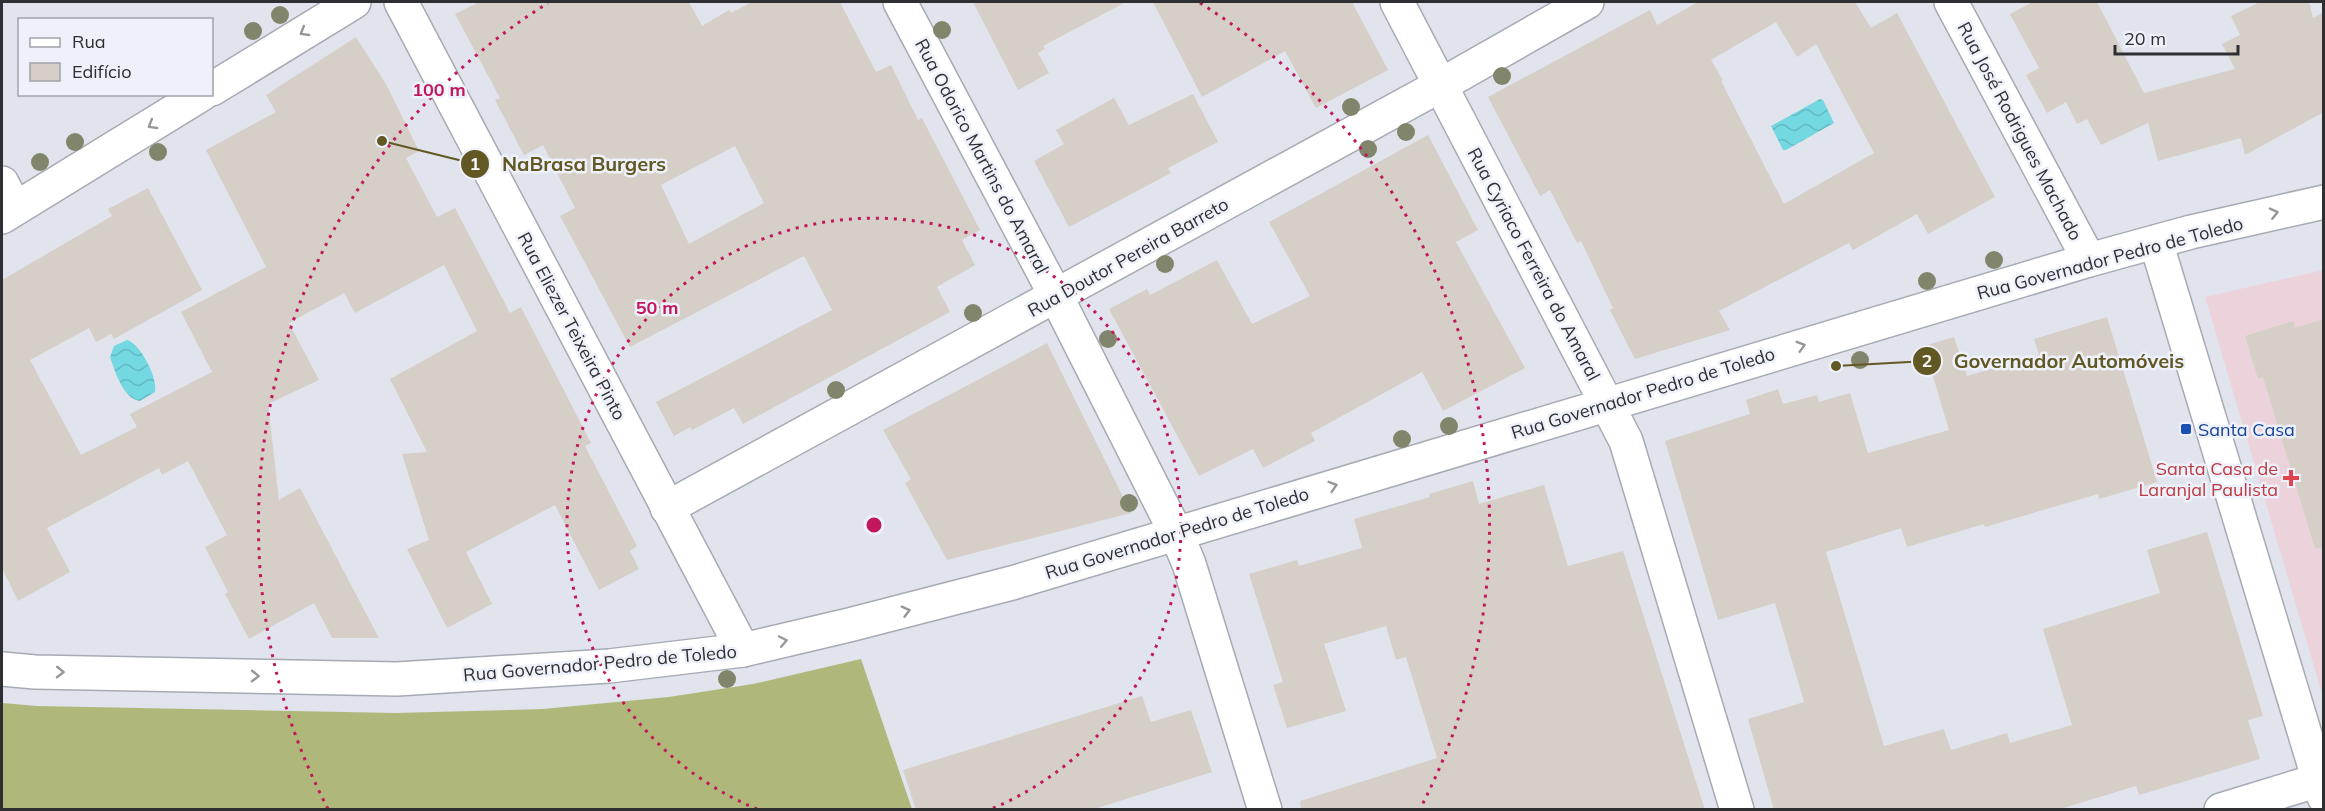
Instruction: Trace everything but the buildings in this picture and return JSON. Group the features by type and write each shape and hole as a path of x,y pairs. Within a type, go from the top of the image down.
{"street":[{"path":"213,87 354,2"},
{"name":"Rua Eliezer Teixeira Pinto","path":"401,2 743,650"},
{"name":"Rua Odorico Martins do Amaral","path":"900,2 1056,296 1176,533 1190,564 1265,810"},
{"name":"Rua Cyriaco Ferreira do Amaral","path":"1397,2 1626,441 1737,810"},
{"name":"Rua Doutor Pereira Barreto","path":"667,508 1441,85 1587,2"},
{"name":"Rua José Rodrigues Machado","path":"1951,2 2089,261"},
{"path":"6,203 198,96"},
{"name":"Rua Governador Pedro de Toledo","path":"2,669 35,672 397,679 609,666 743,650 849,626 1012,583 2089,261 2156,242 2324,202"},
{"path":"2156,242 2321,789 2221,810"}],"shaded area":[{"name":"Santa Casa de Laranjal Paulista","path":"2323,270 2323,697 2205,297"}],"green space":[{"path":"861,659 912,809 2,809 2,703 37,706 396,713 543,709 669,697 753,684"}],"water":[{"path":"1820,99 1823,100 1834,123 1783,150 1771,126"},
{"path":"127,340 142,354 154,378 155,392 140,401 124,390 110,357 114,346"}],"place":[{"name":"NaBrasa Burgers","path":"382,141"},
{"name":"Governador Automóveis","path":"1836,366"},
{"name":"Santa Casa","path":"2186,429"},
{"name":"Santa Casa de Laranjal Paulista","path":"2291,478"}]}
